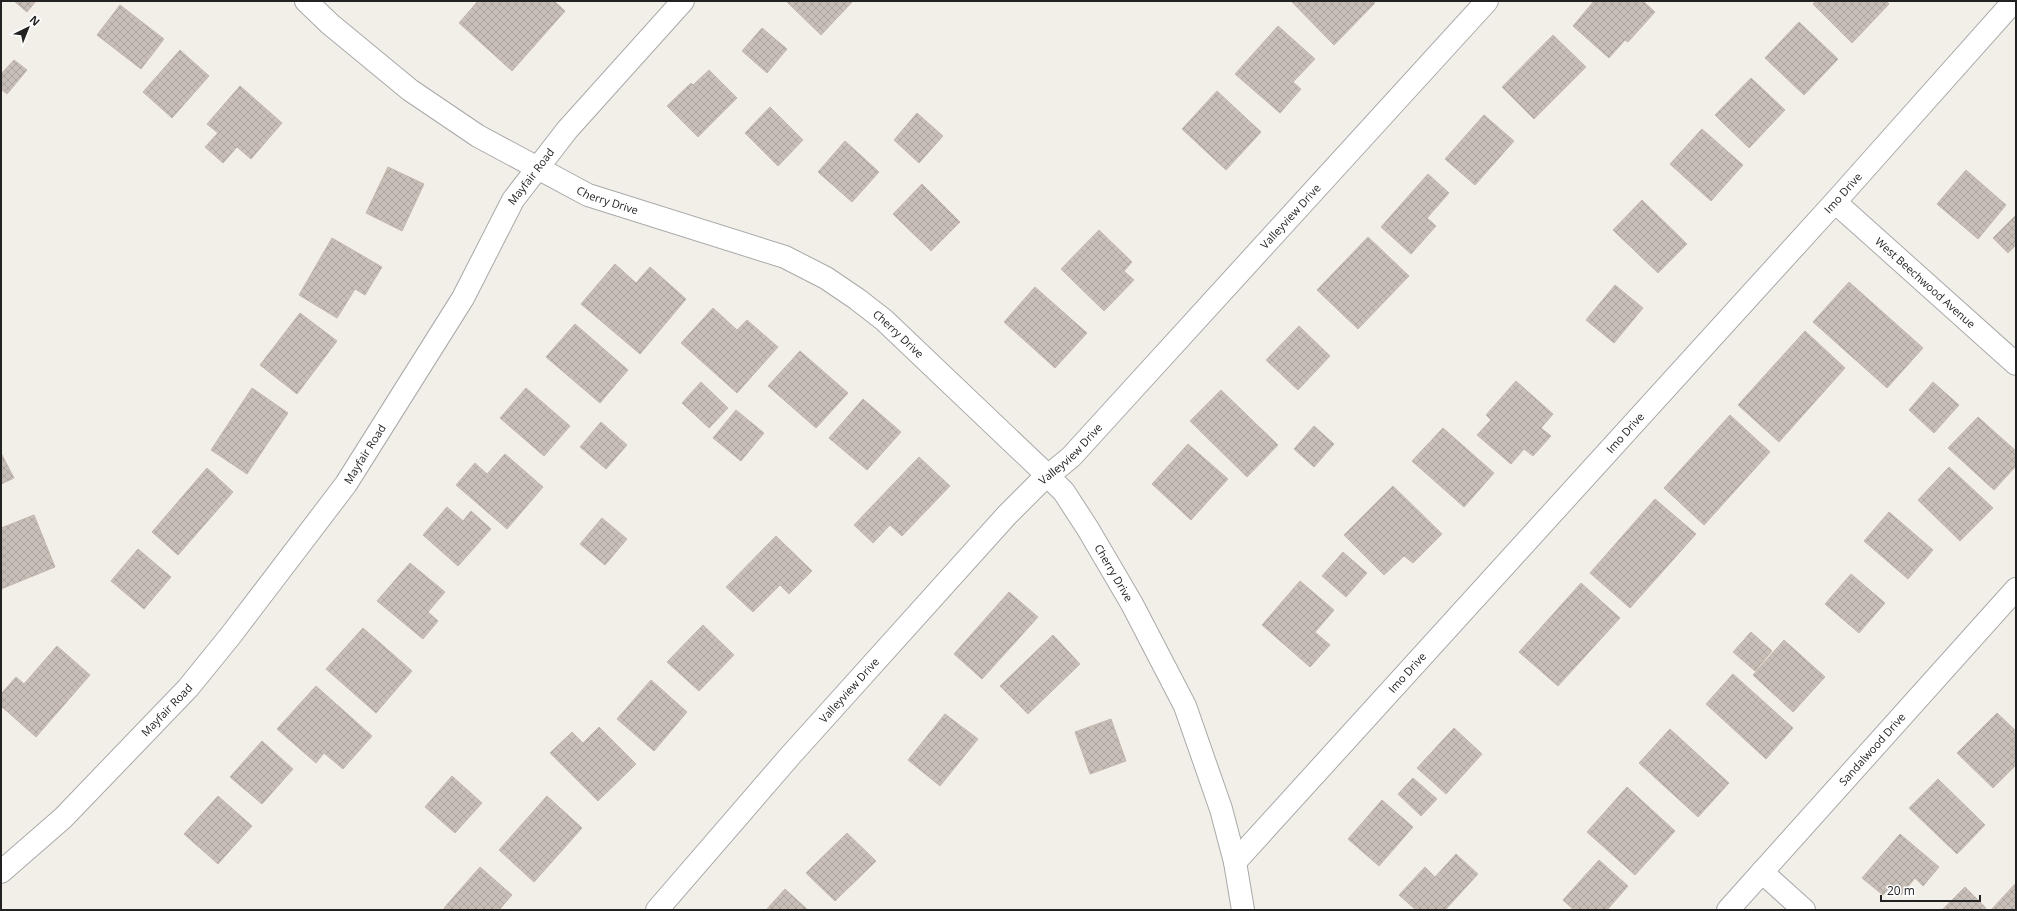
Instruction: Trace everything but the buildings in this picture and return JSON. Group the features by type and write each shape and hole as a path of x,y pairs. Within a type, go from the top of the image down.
{"street":[{"name":"Cherry Drive","path":"306,1 330,24 410,90 478,136 537,168 588,195 785,257 826,278 884,320 1048,476 1064,492 1088,529 1132,604 1185,706 1221,809 1246,907"},
{"name":"Mayfair Road","path":"1,872 63,818 188,688 231,635 346,484 463,298 513,200 567,130 683,1"},
{"name":"Valleyview Drive","path":"656,910 811,732 1007,515 1076,451 1487,1"},
{"name":"Imo Drive","path":"1235,862 1835,202 2014,1"},
{"name":"West Beechwood Avenue","path":"1835,202 2016,364"},
{"name":"Sandalwood Drive","path":"1728,910 2016,589"},
{"path":"1762,872 1804,910"}]}
